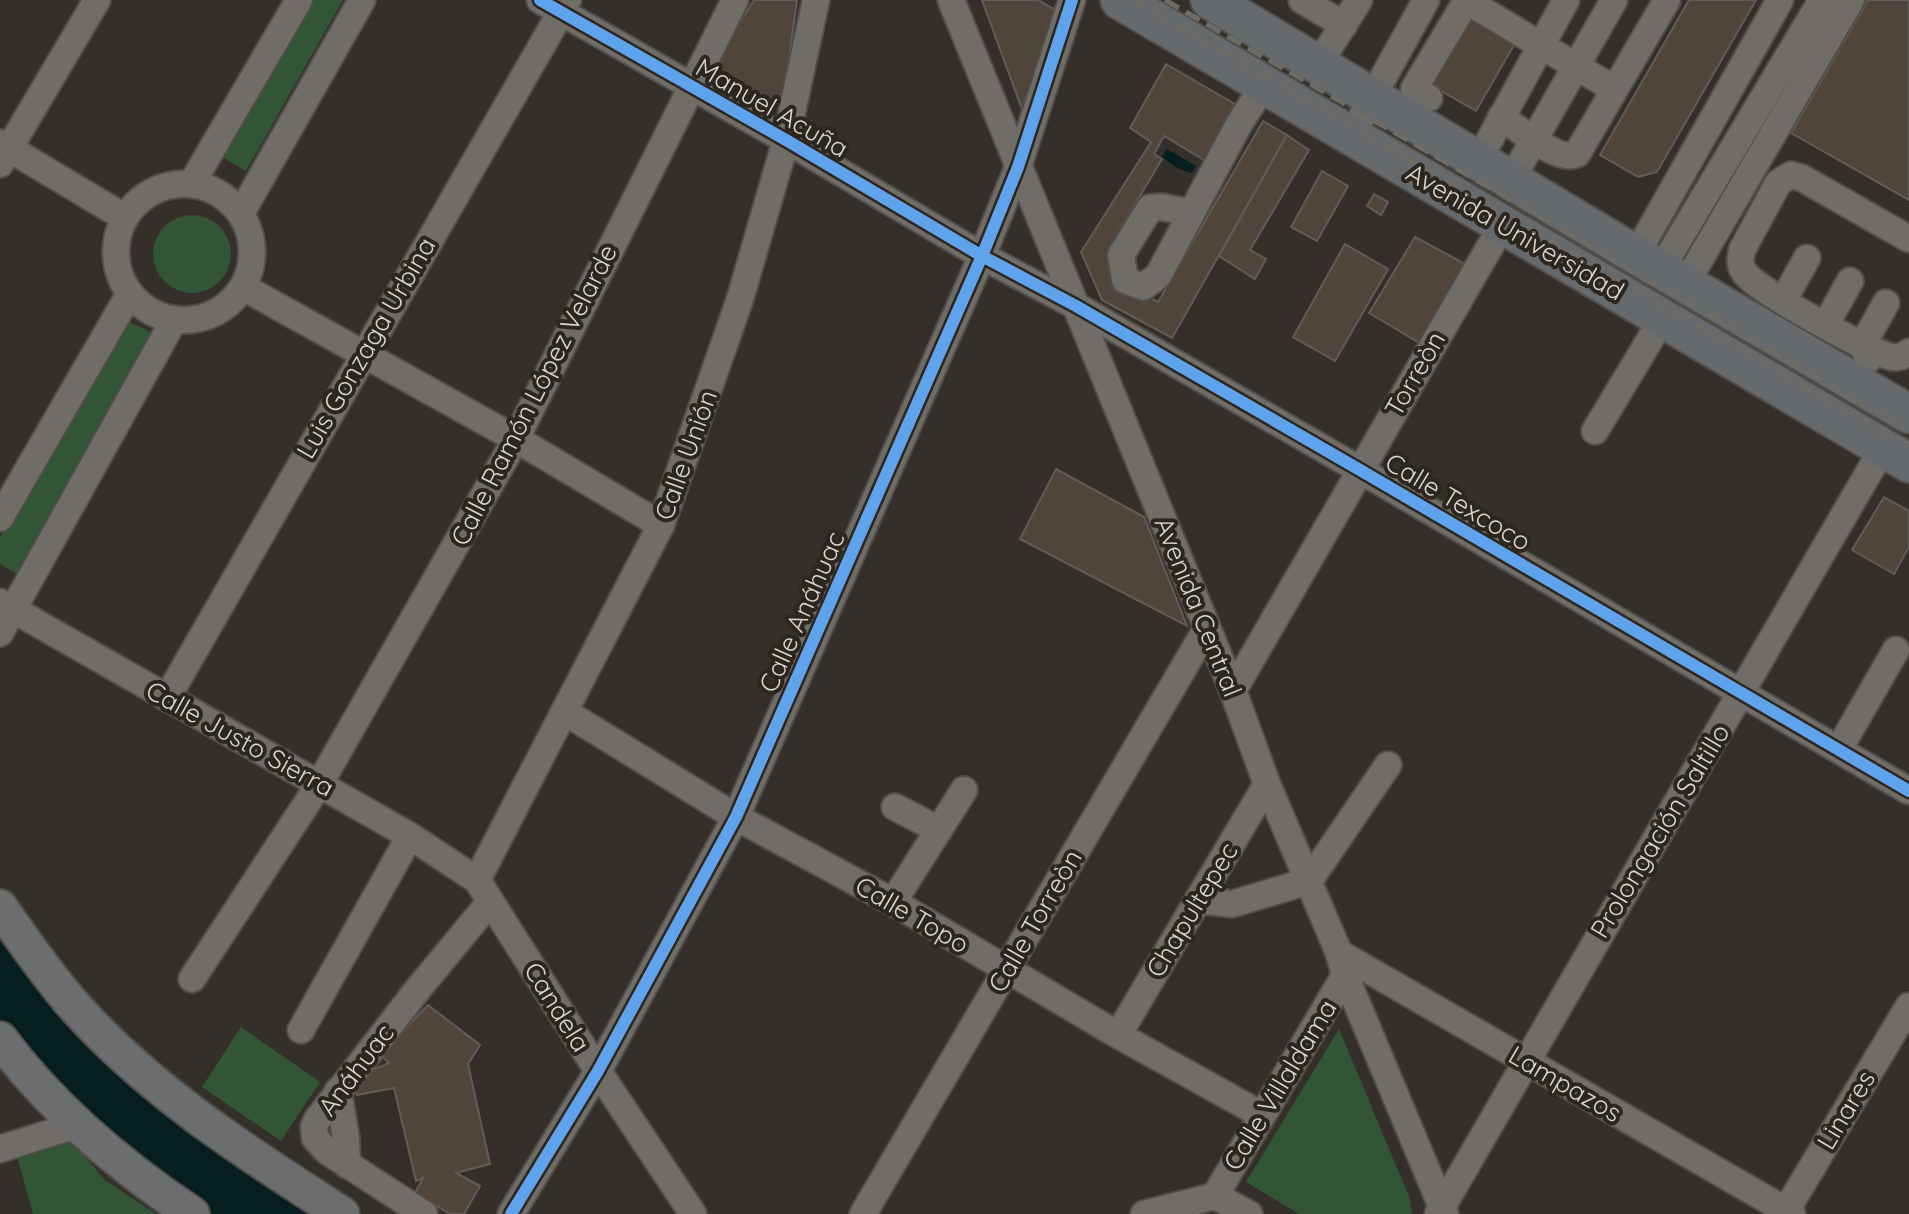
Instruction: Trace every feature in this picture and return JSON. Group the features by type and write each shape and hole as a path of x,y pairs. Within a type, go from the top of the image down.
{"highway":[{"name":"Avenida Universidad","path":"1120,0 1896,456"},
{"name":"Avenida Universidad","path":"1210,0 1895,406"}],"main road":[{"path":"0,907 70,1001 146,1075 217,1131 342,1214"},
{"path":"0,1039 31,1079 114,1157 192,1214"}],"street":[{"path":"97,0 3,152 124,217"},
{"path":"192,183 299,0"},
{"path":"241,213 362,0"},
{"name":"Calle Ramón López Velarde","path":"192,979 320,783 516,439 735,0"},
{"name":"Calle Unión","path":"484,891 565,712 661,525 740,299 786,140 816,0"},
{"name":"Avenida Central","path":"951,0 1442,1212"},
{"name":"Calle Anáhuac","path":"511,1214 598,1071 736,817 982,256 1018,167 1072,0"},
{"path":"1302,0 1344,25"},
{"path":"1318,65 1359,0"},
{"path":"1429,98 1414,89 1467,0 1614,89"},
{"path":"1478,161 1566,0"},
{"path":"1511,180 1614,0"},
{"path":"1501,117 1558,154 1569,157 1577,154 1667,0"},
{"path":"1672,276 1675,187 1780,0"},
{"path":"1672,276 1701,202 1822,0"},
{"path":"1672,276 1851,0"},
{"name":"Manuel Acuña","path":"556,4 982,256"},
{"name":"Luis Gonzaga Urbina","path":"167,698 364,353 556,4"},
{"path":"1351,136 1422,8"},
{"path":"1757,41 1786,59"},
{"path":"1191,213 1264,85"},
{"path":"1909,239 1802,178 1791,175 1778,183 1742,250 1739,262 1746,276 1778,298 1863,344 1891,357 1904,356 1909,352"},
{"path":"192,183 219,193 241,213 249,231 252,250 250,269 243,287 230,303 213,314 194,320 174,320 149,312 129,295 119,277 115,257 117,236 124,217 153,190 172,184 192,183"},
{"path":"1675,187 1701,202"},
{"name":"Torreòn","path":"1233,691 1503,224"},
{"path":"1746,276 1768,237"},
{"name":"Calle Texcoco","path":"982,256 1076,306 1909,791"},
{"path":"1778,298 1807,258"},
{"path":"1672,276 1778,298"},
{"path":"1826,324 1850,281"},
{"path":"243,287 516,439 661,525"},
{"path":"0,518 129,295"},
{"path":"1863,344 1886,303"},
{"path":"1595,431 1663,318"},
{"path":"0,633 6,606 174,320"},
{"path":"1863,344 1895,406"},
{"name":"Prolongación Saltillo","path":"1442,1212 1525,1060 1741,695 1896,456"},
{"name":"Calle Justo Sierra","path":"6,606 410,836 484,891"},
{"name":"Calle Torreòn","path":"863,1214 1207,628"},
{"path":"1839,749 1896,650"},
{"name":"Calle Topo","path":"565,712 736,817 893,902 1118,1035 1262,1115"},
{"path":"1198,900 1232,904 1309,881 1388,765"},
{"name":"Chapultepec","path":"1118,1035 1267,784"},
{"path":"893,902 964,790"},
{"path":"895,807 939,830"},
{"path":"301,1030 410,836"},
{"name":"Candela","path":"484,891 693,1214"},
{"name":"Anáhuac","path":"424,1214 347,1165 319,1144 314,1132 317,1120 484,891"},
{"name":"Lampazos","path":"1342,964 1525,1060 1787,1213"},
{"name":"Calle Villaldama","path":"1215,1196 1342,964"},
{"name":"Linares","path":"1787,1213 1909,1006"},
{"path":"0,1149 79,1124"},
{"name":"Calle Villaldama","path":"1144,1214 1215,1196 1249,1214"}],"green space":[{"path":"302,0 343,0 246,171 212,151"},
{"path":"192,215 207,218 220,226 228,239 231,254 228,269 220,282 207,290 192,293 177,290 164,282 156,269 153,254 156,239 164,226 177,218"},
{"path":"123,319 155,334 19,575 0,564 0,537"},
{"path":"241,1027 320,1082 281,1141 202,1087"},
{"path":"1339,1029 1410,1199 1412,1214 1299,1214 1246,1182"},
{"path":"67,1135 105,1180 156,1214 33,1214 16,1153"}],"water":[{"path":"1167,149 1196,166 1192,173 1177,168 1162,157"},
{"path":"0,907 70,1001 342,1214 193,1214 0,1039"}],"building":[{"path":"754,0 797,0 782,109 709,71"},
{"path":"982,0 1038,0 1057,11 1023,112"},
{"path":"1689,0 1756,0 1657,172 1638,177 1600,155"},
{"path":"1868,0 1909,0 1909,200 1791,133"},
{"path":"1472,16 1517,40 1476,111 1429,84"},
{"path":"1166,64 1240,107 1207,162 1164,136 1154,154 1162,159 1108,250 1120,282 1158,302 1263,121 1287,135 1172,338 1102,300 1081,252 1151,142 1130,128"},
{"path":"1287,135 1309,150 1250,250 1266,259 1255,279 1219,256"},
{"path":"1322,171 1348,186 1317,241 1291,227"},
{"path":"1374,194 1388,202 1381,215 1367,206"},
{"path":"1415,237 1467,265 1423,345 1369,313"},
{"path":"1345,244 1388,269 1335,361 1293,337"},
{"path":"1056,469 1144,517 1187,626 1020,539"},
{"path":"1884,497 1909,511 1909,547 1894,574 1852,550"},
{"path":"428,1005 480,1045 468,1064 490,1164 456,1173 480,1186 464,1214 450,1214 415,1193 423,1178 416,1181 394,1088 357,1095 357,1087 368,1072 389,1063 380,1055"}],"railway":[{"path":"1133,0 1909,447"},
{"path":"1165,0 1909,430"}],"cycle path":[{"path":"540,0 1360,470 1909,791"},
{"path":"511,1214 598,1071 736,817 982,256 1018,167 1072,0"}]}
